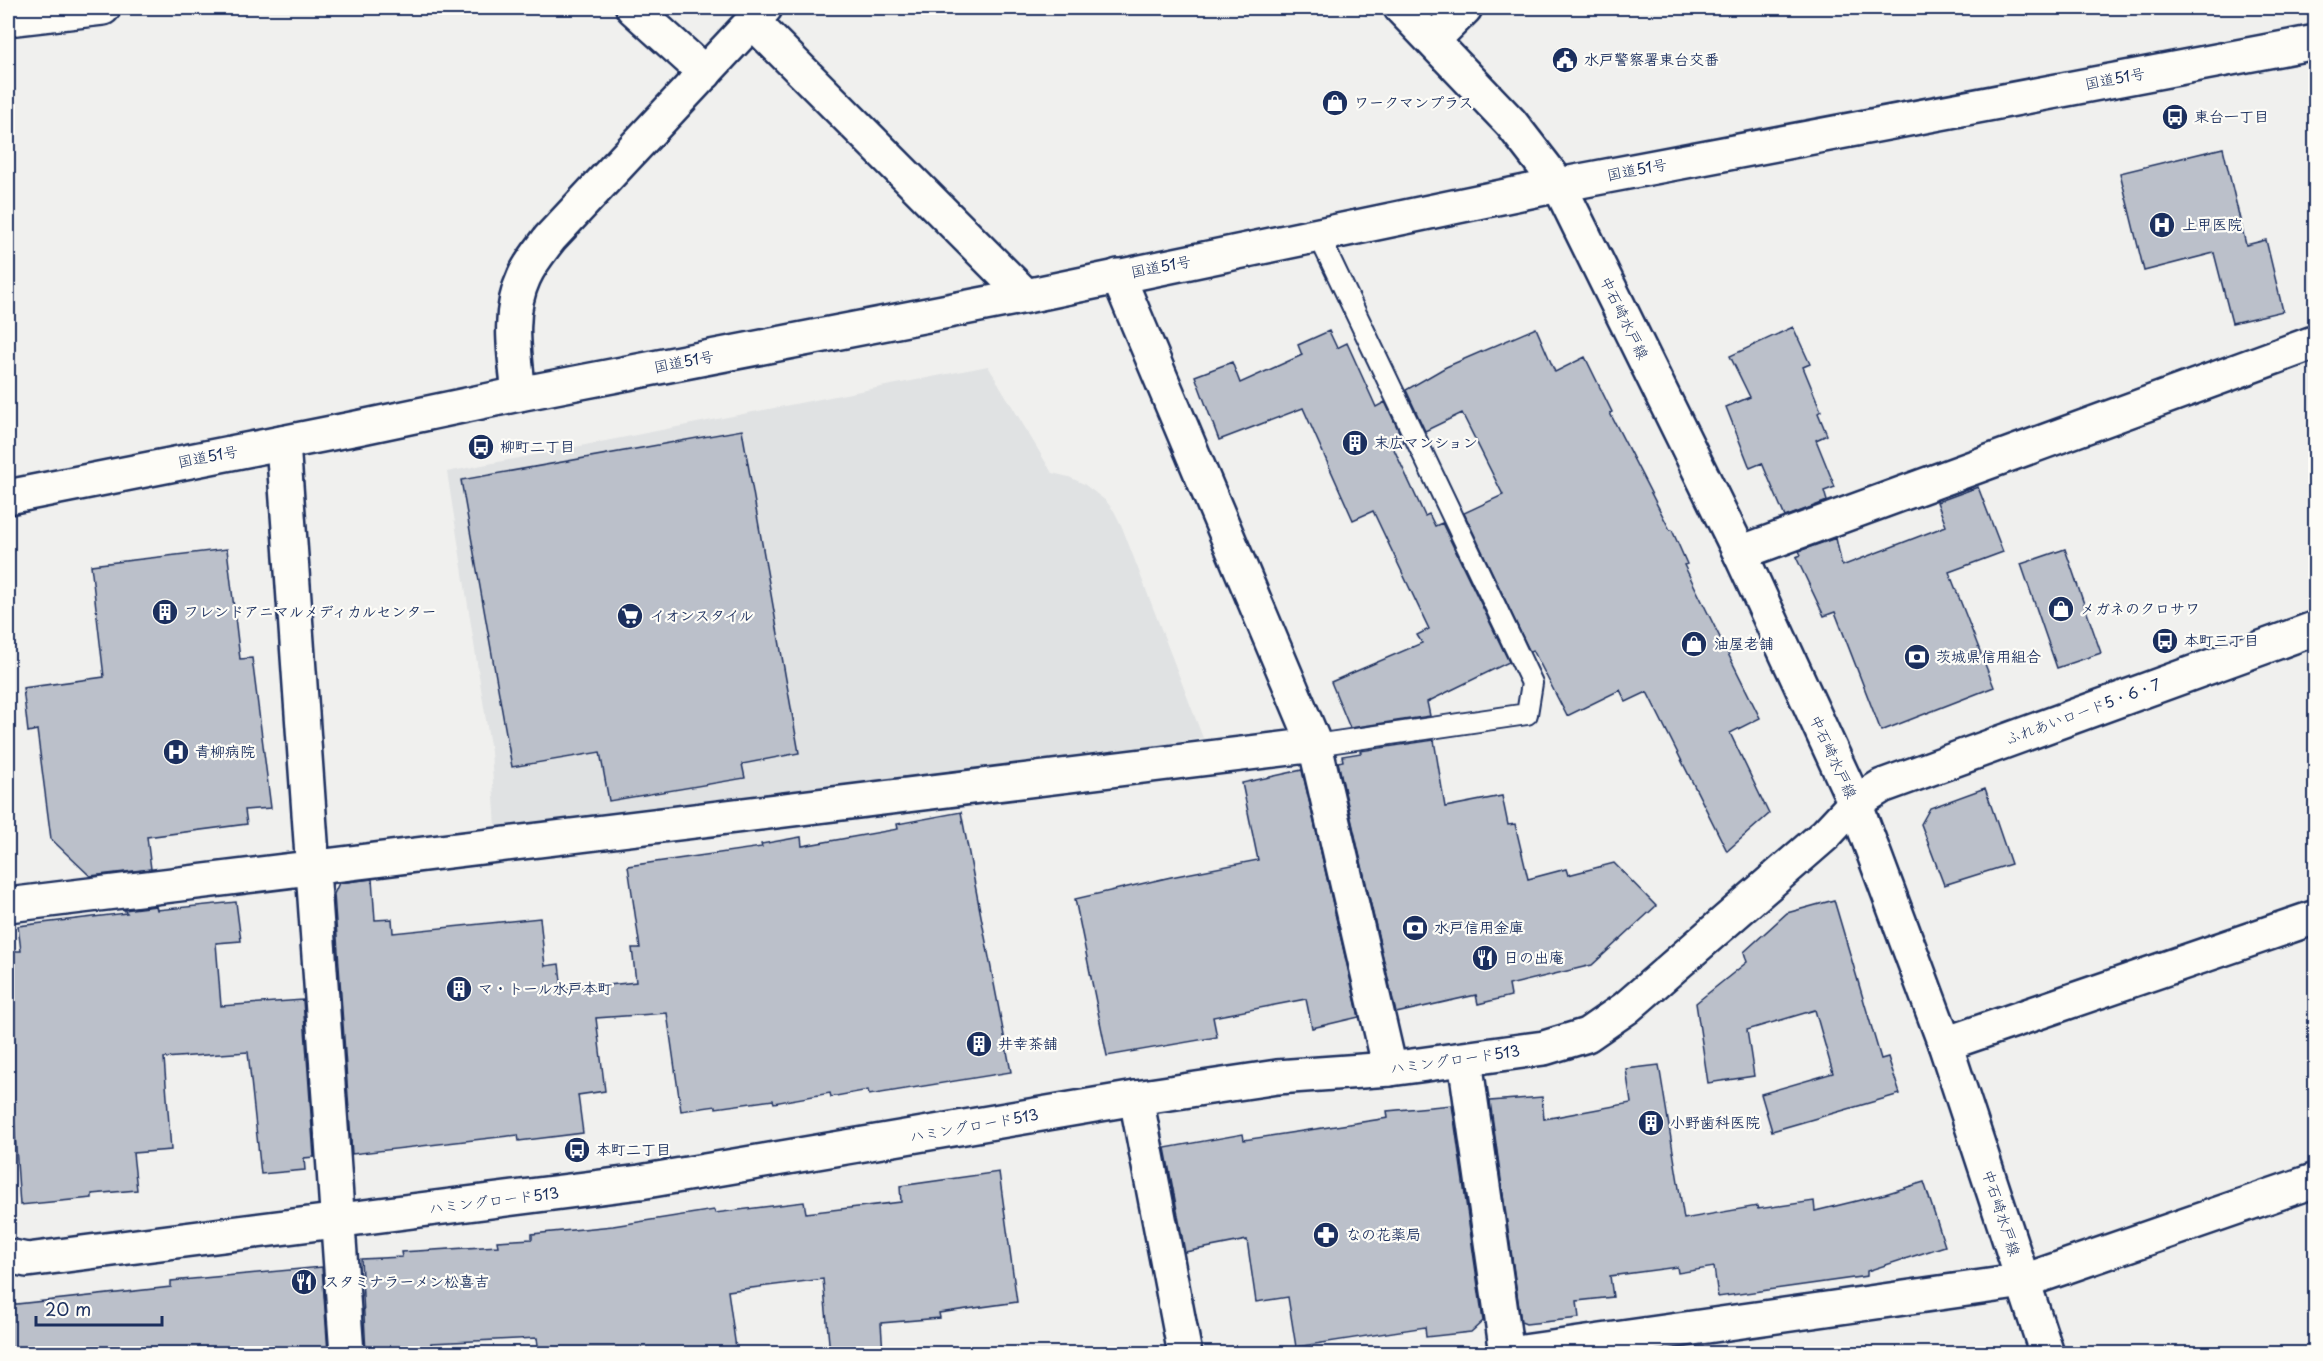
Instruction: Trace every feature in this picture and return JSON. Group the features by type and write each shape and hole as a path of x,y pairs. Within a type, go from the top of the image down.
{"main road":[{"path":"8,19 103,8"},
{"path":"633,8 705,73"},
{"name":"中石崎水戸線","path":"1401,8 1511,123 1559,185 1740,553 1855,803 1945,1044 2048,1353"},
{"path":"1433,40 1465,8"},
{"path":"519,394 514,342 515,304 524,277 550,238 759,14 1026,296"},
{"name":"国道51号","path":"8,497 519,394 1026,296 1559,185 2316,42"},
{"path":"1118,276 1315,746 1390,1070"},
{"path":"1740,553 2316,342"},
{"path":"282,443 347,1353"},
{"name":"ふれあいロード5・6・7","path":"1855,803 1882,786 1912,773 2316,628"},
{"path":"8,905 1315,746"},
{"name":"ハミングロード513","path":"8,1256 27,1260 640,1182 1136,1098 1276,1077 1390,1070 1544,1048 1587,1035 1626,1008 1827,834 1855,803"},
{"path":"1945,1044 2316,917"},
{"path":"1465,1060 1508,1353 1675,1342 2024,1281 2316,1180"},
{"path":"1136,1098 1185,1353"}],"lane":[{"path":"1315,746 1527,714 1532,684 1319,236"}],"shaded area":[{"path":"988,366 1052,473 1084,484 1106,501 1114,511 1203,738 890,787 610,821 496,828 491,752 447,472"}],"building":[{"name":"上甲医院","path":"2223,148 2246,245 2266,240 2283,311 2232,323 2214,253 2144,271 2120,173"},
{"path":"1793,327 1810,364 1803,367 1821,411 1818,413 1827,435 1816,440 1835,487 1824,491 1827,501 1785,517 1762,463 1750,468 1726,407 1750,397 1730,356"},
{"path":"1536,328 1555,372 1585,357 1612,412 1610,413 1672,530 1687,564 1684,565 1760,718 1730,733 1769,814 1727,851 1647,692 1626,702 1620,690 1567,716 1533,650 1530,652 1464,513 1503,495 1462,413 1425,431 1406,390 1446,367"},
{"path":"1329,331 1337,348 1347,343 1376,407 1385,402 1404,442 1393,447 1425,516 1429,514 1435,526 1442,523 1509,662 1427,702 1430,716 1350,728 1331,682 1422,643 1417,635 1429,629 1373,511 1353,520 1303,408 1219,440 1195,376 1232,362 1240,383 1302,355 1298,345"},
{"name":"イオンスタイル","path":"742,430 799,753 742,764 745,778 609,801 600,752 512,767 461,480"},
{"name":"茨城県信用組合","path":"1978,487 2003,552 1949,572 1994,687 1881,731 1835,612 1824,616 1796,557 1801,555 1799,551 1836,538 1842,566 1946,526 1937,502"},
{"name":"青柳病院","path":"227,549 240,659 252,658 271,808 245,810 247,824 147,837 151,869 90,876 51,839 37,730 28,732 23,688 104,677 91,565"},
{"name":"メガネのクロサワ","path":"2065,549 2101,653 2057,668 2021,564"},
{"path":"1434,740 1445,807 1502,796 1508,825 1515,824 1528,879 1566,869 1568,875 1614,863 1656,906 1592,965 1509,985 1511,996 1478,1004 1476,995 1396,1013 1338,762 1343,761 1342,756 1361,753 1360,751"},
{"path":"1302,770 1359,1017 1312,1028 1306,999 1213,1017 1217,1037 1107,1056 1075,899 1258,860 1242,783"},
{"path":"1985,788 2011,864 1944,885 1921,824 1930,808"},
{"path":"961,812 1011,1072 869,1095 868,1090 831,1097 830,1093 774,1103 773,1100 681,1111 667,1013 596,1018 605,1091 578,1095 583,1133 519,1141 518,1135 352,1154 334,894 339,883 372,879 375,920 392,919 393,933 540,918 545,966 559,964 562,990 636,982 632,948 640,948 628,866 762,847 761,844 801,837 802,846 898,829 897,824"},
{"path":"1834,900 1881,1059 1888,1057 1900,1094 1772,1131 1761,1094 1833,1073 1815,1010 1747,1030 1754,1076 1708,1083 1696,1003 1747,962 1744,952 1787,913"},
{"path":"236,902 241,941 216,943 221,1006 303,1000 314,1157 304,1158 305,1170 261,1174 248,1052 164,1058 171,1150 133,1153 137,1190 92,1194 92,1198 20,1205 8,1033 8,951 21,951 18,926 127,913 124,910 156,906 157,910"},
{"path":"1659,1065 1684,1219 1757,1206 1758,1209 1814,1201 1815,1211 1924,1182 1945,1246 1867,1271 1867,1276 1718,1297 1714,1267 1678,1273 1677,1267 1610,1276 1613,1297 1577,1301 1579,1318 1526,1324 1521,1322 1490,1101 1542,1097 1544,1119 1631,1103 1626,1069"},
{"path":"1452,1105 1483,1321 1471,1332 1426,1337 1425,1327 1296,1347 1288,1297 1256,1302 1247,1240 1185,1252 1165,1148 1243,1134 1244,1140 1388,1118 1387,1111"},
{"path":"999,1172 1017,1302 939,1313 940,1318 881,1323 883,1353 830,1353 823,1279 728,1291 736,1348 697,1353 539,1353 537,1338 431,1343 431,1353 366,1353 361,1259 402,1257 401,1252 498,1246 497,1241 532,1239 532,1234 613,1226 714,1210 715,1213 804,1202 806,1213 901,1202 900,1186"},
{"path":"322,1267 328,1353 8,1353 8,1305 171,1287 171,1281"}],"place":[{"name":"水戸警察署東台交番","path":"1565,60"},
{"name":"ワークマンプラス","path":"1335,103"},
{"name":"東台一丁目","path":"2175,117"},
{"name":"上甲医院","path":"2162,225"},
{"name":"末広マンション","path":"1355,443"},
{"name":"柳町二丁目","path":"481,447"},
{"name":"メガネのクロサワ","path":"2061,609"},
{"name":"フレンドアニマルメディカルセンター","path":"165,612"},
{"name":"イオンスタイル","path":"630,616"},
{"name":"本町三丁目","path":"2165,641"},
{"name":"油屋老舗","path":"1694,644"},
{"name":"茨城県信用組合","path":"1917,657"},
{"name":"青柳病院","path":"176,752"},
{"name":"水戸信用金庫","path":"1415,928"},
{"name":"日の出庵","path":"1485,958"},
{"name":"マ・トール水戸本町","path":"459,989"},
{"name":"井幸茶舗","path":"979,1044"},
{"name":"小野歯科医院","path":"1651,1123"},
{"name":"本町二丁目","path":"577,1150"},
{"name":"なの花薬局","path":"1326,1235"},
{"name":"スタミナラーメン松喜吉","path":"304,1282"}]}
